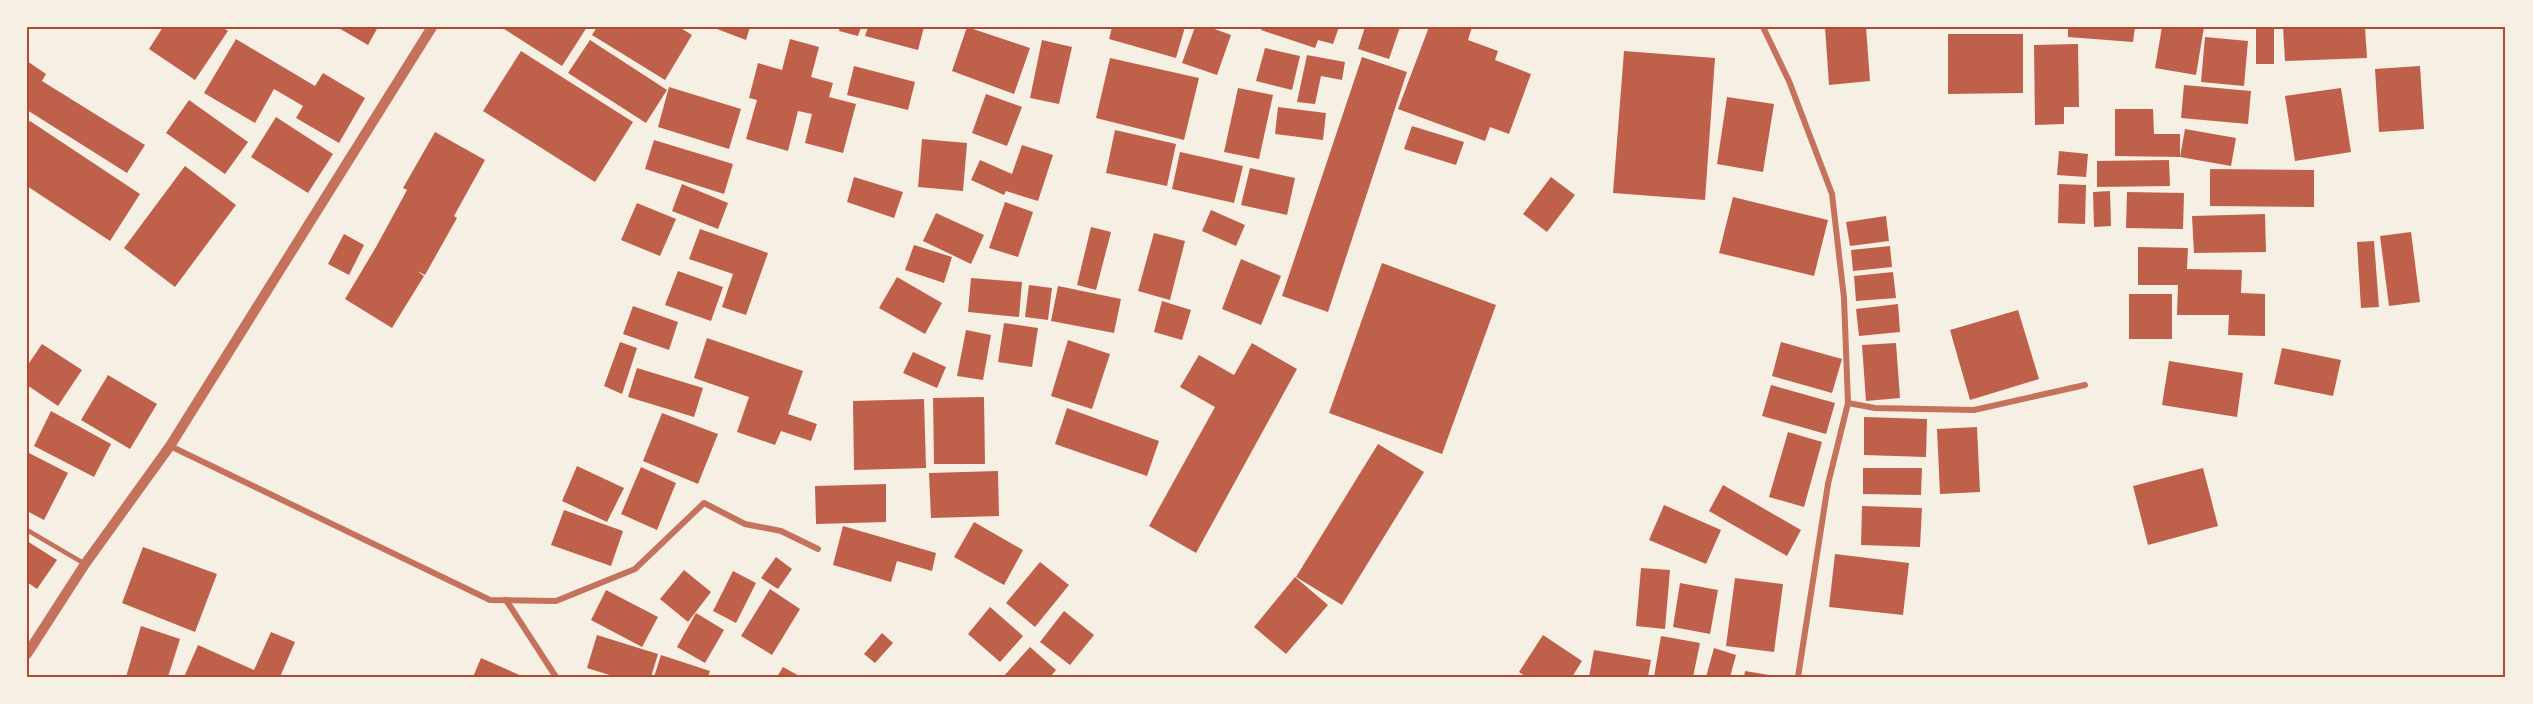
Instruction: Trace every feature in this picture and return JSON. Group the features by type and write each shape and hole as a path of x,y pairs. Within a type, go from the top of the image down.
{"street":[{"path":"27,654 85,564 170,446 432,27"},
{"path":"1763,27 1789,81 1832,194 1844,298 1848,403 1828,484 1798,677"},
{"path":"1848,403 1875,408 1974,410 2085,385"},
{"path":"170,446 490,600 556,601 635,568 704,503 745,524 782,531 818,549"},
{"path":"506,600 556,677"}],"lane":[{"path":"27,530 85,564"}],"building":[{"path":"163,27 222,27 228,31 195,80 149,49"},
{"path":"337,27 378,27 368,45"},
{"path":"501,27 587,27 562,66"},
{"path":"597,27 679,27 692,35 665,80 592,35"},
{"path":"718,27 750,27 746,40 717,29"},
{"path":"840,27 861,27 858,36 839,31"},
{"path":"868,27 924,27 918,50 865,36"},
{"path":"967,27 1030,48 1014,94 952,71"},
{"path":"1112,27 1185,27 1176,58 1109,39"},
{"path":"1195,27 1209,27 1231,35 1217,75 1182,63"},
{"path":"1262,27 1339,27 1333,44 1318,40 1315,48 1261,30"},
{"path":"1365,27 1400,27 1389,59 1358,49"},
{"path":"1429,27 1472,27 1468,40 1498,51 1495,60 1531,74 1509,134 1490,127 1485,141 1398,109"},
{"path":"1825,27 1866,27 1870,81 1829,85"},
{"path":"2068,27 2135,27 2133,42 2068,37"},
{"path":"2162,27 2204,27 2196,75 2155,68"},
{"path":"2256,27 2274,27 2274,64 2256,64"},
{"path":"2283,27 2365,27 2367,58 2285,61"},
{"path":"1948,34 2023,34 2023,93 1948,94"},
{"path":"2205,37 2248,41 2244,86 2201,82"},
{"path":"236,39 315,86 323,73 365,98 339,143 296,118 303,106 274,89 255,123 204,93"},
{"path":"790,39 819,47 811,77 833,83 829,97 856,104 843,153 805,143 812,114 798,111 788,151 746,139 757,100 749,98 758,63 782,70"},
{"path":"590,40 667,90 646,123 568,73"},
{"path":"1042,40 1072,47 1059,104 1030,98"},
{"path":"2078,44 2079,107 2064,107 2064,124 2035,125 2034,45"},
{"path":"1265,48 1300,56 1292,90 1256,81"},
{"path":"521,51 633,122 595,182 483,111"},
{"path":"1624,51 1715,58 1705,200 1613,193"},
{"path":"1307,55 1345,62 1342,80 1321,76 1315,104 1297,102"},
{"path":"1362,57 1407,72 1328,312 1282,296"},
{"path":"1110,58 1199,78 1184,140 1096,118"},
{"path":"27,61 46,74 42,81 145,145 127,173 27,110"},
{"path":"854,66 915,82 908,110 847,95"},
{"path":"2420,66 2424,129 2379,132 2375,69"},
{"path":"2184,85 2251,91 2248,124 2181,118"},
{"path":"669,87 741,109 729,149 658,127"},
{"path":"1238,88 1273,95 1259,159 1224,152"},
{"path":"2341,88 2351,152 2295,161 2285,96"},
{"path":"986,94 1022,107 1007,146 972,133"},
{"path":"1727,97 1774,104 1763,172 1717,164"},
{"path":"189,100 248,142 225,174 166,133"},
{"path":"1278,107 1326,113 1323,140 1275,134"},
{"path":"2115,109 2153,109 2154,134 2180,134 2180,157 2115,156"},
{"path":"276,117 333,154 308,193 251,157"},
{"path":"30,121 140,194 110,241 27,186 27,126"},
{"path":"1412,126 1464,142 1456,165 1404,149"},
{"path":"2185,129 2236,138 2231,166 2180,157"},
{"path":"1115,130 1176,144 1167,186 1106,173"},
{"path":"435,132 485,160 454,216 457,218 425,275 417,271 424,276 392,328 345,299 407,190 403,188"},
{"path":"922,139 967,143 963,191 918,187"},
{"path":"654,140 733,164 724,194 645,169"},
{"path":"1022,145 1053,155 1038,201 1006,191 1004,195 971,180 980,160 1012,174"},
{"path":"2059,151 2088,154 2086,177 2057,175"},
{"path":"1180,152 1243,166 1234,203 1172,189"},
{"path":"2169,160 2170,186 2097,187 2097,161"},
{"path":"185,166 236,205 175,287 124,248"},
{"path":"1250,168 1295,178 1287,215 1241,205"},
{"path":"2210,169 2314,170 2314,207 2210,206"},
{"path":"854,177 903,192 894,218 847,202"},
{"path":"1551,177 1575,195 1547,232 1523,214"},
{"path":"682,184 728,203 718,229 672,211"},
{"path":"2059,184 2086,185 2085,224 2058,223"},
{"path":"2110,191 2111,226 2094,227 2093,192"},
{"path":"2127,192 2184,193 2183,229 2126,228"},
{"path":"1733,197 1828,220 1814,276 1719,253"},
{"path":"1005,202 1033,212 1018,257 989,248"},
{"path":"637,203 676,219 660,256 621,240"},
{"path":"1211,210 1245,225 1236,246 1202,231"},
{"path":"936,213 984,235 971,264 923,241"},
{"path":"2265,214 2266,252 2194,253 2192,216"},
{"path":"1886,216 1889,241 1850,246 1846,222"},
{"path":"1091,227 1111,232 1096,290 1077,285"},
{"path":"700,229 768,253 746,315 722,307 733,274 689,259"},
{"path":"2411,232 2420,302 2389,306 2380,236"},
{"path":"1154,233 1185,241 1170,300 1138,291"},
{"path":"344,234 364,245 349,275 328,264"},
{"path":"2374,241 2379,307 2361,308 2357,242"},
{"path":"914,245 952,257 944,283 905,270"},
{"path":"1890,246 1892,267 1853,271 1851,250"},
{"path":"2138,247 2188,248 2187,269 2242,270 2241,293 2265,294 2265,336 2228,335 2229,315 2177,315 2178,285 2138,285"},
{"path":"1241,259 1281,276 1261,325 1222,309"},
{"path":"1382,263 1496,305 1442,454 1329,413"},
{"path":"678,271 723,287 711,321 665,305"},
{"path":"1893,272 1896,298 1856,301 1854,276"},
{"path":"897,277 942,303 925,334 879,308"},
{"path":"971,278 1022,282 1019,317 968,312"},
{"path":"1029,285 1052,288 1048,320 1025,317"},
{"path":"1058,286 1121,299 1114,333 1051,321"},
{"path":"2129,294 2172,294 2172,339 2129,339"},
{"path":"1162,301 1191,310 1182,340 1154,332"},
{"path":"1898,304 1900,332 1859,336 1856,309"},
{"path":"633,306 678,322 669,350 623,334"},
{"path":"2018,310 2039,379 1970,400 1950,330"},
{"path":"1004,323 1038,328 1032,367 998,362"},
{"path":"966,330 991,335 983,380 957,376"},
{"path":"707,338 803,371 788,414 817,424 811,441 781,431 775,445 737,432 749,397 694,378"},
{"path":"1068,340 1110,354 1092,409 1051,396"},
{"path":"620,342 637,348 622,394 604,386"},
{"path":"1781,342 1842,359 1832,393 1772,376"},
{"path":"1252,343 1297,369 1196,553 1149,526 1215,407 1180,387 1199,355 1234,375"},
{"path":"1896,343 1900,398 1866,401 1862,345"},
{"path":"42,344 82,370 58,406 27,385 27,366"},
{"path":"2282,348 2341,360 2333,396 2274,384"},
{"path":"913,352 946,367 937,388 903,373"},
{"path":"2169,361 2243,373 2237,417 2162,405"},
{"path":"637,368 703,388 694,417 628,397"},
{"path":"108,375 157,404 130,449 81,420"},
{"path":"1771,385 1835,403 1826,434 1762,416"},
{"path":"984,397 985,464 934,464 933,398"},
{"path":"924,399 926,468 854,470 853,401"},
{"path":"1067,408 1159,441 1147,476 1055,444"},
{"path":"51,411 111,444 94,477 34,446"},
{"path":"662,413 718,434 698,484 643,461"},
{"path":"1864,417 1927,419 1926,457 1864,455"},
{"path":"1977,427 1980,492 1940,494 1937,429"},
{"path":"1788,432 1822,442 1804,507 1769,497"},
{"path":"1378,444 1424,472 1342,605 1296,577"},
{"path":"27,452 68,473 44,520 27,511"},
{"path":"577,466 624,488 607,522 562,501"},
{"path":"641,467 676,483 657,530 621,514"},
{"path":"1863,468 1922,468 1921,495 1863,494"},
{"path":"2203,468 2218,526 2148,545 2133,486"},
{"path":"998,471 999,516 931,518 929,473"},
{"path":"886,484 886,522 816,524 815,486"},
{"path":"1723,485 1801,530 1787,556 1709,511"},
{"path":"1664,505 1721,530 1706,564 1649,540"},
{"path":"1862,506 1922,508 1920,547 1861,545"},
{"path":"564,510 623,531 611,566 551,545"},
{"path":"974,522 1023,550 1004,585 954,557"},
{"path":"843,526 936,553 932,571 897,561 891,582 833,565"},
{"path":"27,541 57,560 37,589 27,582"},
{"path":"143,547 217,574 195,632 122,603"},
{"path":"1835,554 1909,563 1903,615 1829,607"},
{"path":"776,557 792,569 778,589 761,578"},
{"path":"1040,562 1069,585 1035,627 1006,603"},
{"path":"1641,568 1670,570 1665,629 1636,626"},
{"path":"684,570 711,592 688,622 660,599"},
{"path":"733,571 756,583 736,623 713,611"},
{"path":"1295,577 1328,605 1286,654 1254,627"},
{"path":"1735,578 1783,584 1774,652 1726,646"},
{"path":"1680,583 1718,590 1710,634 1673,627"},
{"path":"770,589 800,609 772,655 741,636"},
{"path":"606,590 658,617 642,647 591,620"},
{"path":"990,607 1023,636 1000,662 968,634"},
{"path":"1064,611 1094,635 1070,665 1040,642"},
{"path":"696,613 724,630 705,663 677,647"},
{"path":"141,626 180,639 168,677 126,677"},
{"path":"271,632 295,642 280,677 184,677 198,645 254,670"},
{"path":"882,633 893,643 875,663 864,654"},
{"path":"597,635 658,654 651,677 616,677 587,668"},
{"path":"1543,635 1582,661 1572,677 1527,677 1519,672"},
{"path":"1661,636 1700,643 1693,677 1654,677"},
{"path":"1030,647 1056,670 1050,677 1003,677"},
{"path":"1714,648 1736,655 1730,677 1706,677"},
{"path":"1594,650 1651,660 1648,677 1589,677"},
{"path":"661,655 710,671 708,677 654,677"},
{"path":"481,658 524,677 473,677"},
{"path":"783,667 801,677 777,677"},
{"path":"1745,671 1775,676 1775,677 1744,677"}]}
